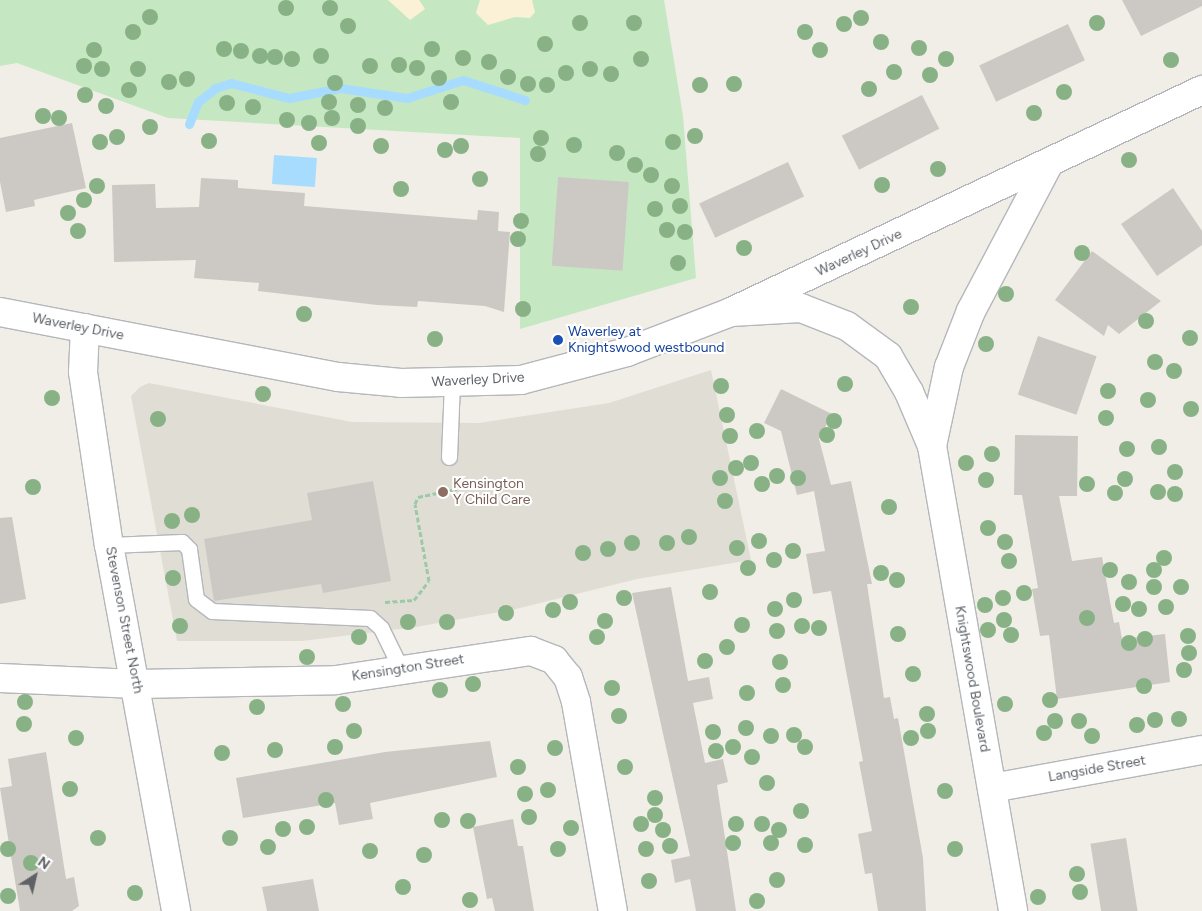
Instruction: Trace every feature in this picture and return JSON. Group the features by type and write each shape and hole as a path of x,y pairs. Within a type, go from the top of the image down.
{"street":[{"name":"Waverley Drive","path":"0,312 338,377 452,383 521,380 627,352 731,312 1048,165 1202,90"},
{"name":"Knightswood Boulevard","path":"932,446 949,366 971,311 1048,165"},
{"name":"Knightswood Boulevard","path":"731,312 801,308 847,326 888,356 910,392 932,446 1013,911"},
{"name":"Stevenson Street North","path":"85,328 83,372 109,545 136,684 176,911"},
{"name":"Kensington Street","path":"0,678 136,684 336,680 509,652 531,651 554,660 568,677 576,702 613,911"},
{"name":"Langside Street","path":"992,788 1202,750"}],"lane":[{"path":"449,457 452,383"},
{"path":"109,545 182,542 189,549 196,599 212,611 370,618 381,628 400,670"}],"path":[{"path":"382,602 414,600 424,592 429,581 415,504 418,497 457,489"}],"shaded area":[{"name":"Kensington Y Child Care","path":"711,370 751,560 637,579 516,609 416,627 302,641 177,641 131,396 140,387 149,383 352,422 479,423 609,403"}],"green space":[{"path":"0,0 664,0 683,116 696,278 520,329 520,138 168,118 17,63 0,66"}],"sand":[{"path":"388,0 419,0 425,9 410,20"},
{"path":"480,0 532,0 535,12 530,18 515,17 488,25 476,13"}],"water":[{"path":"274,155 317,158 315,187 272,184"}],"building":[{"path":"1122,0 1202,0 1202,6 1141,36"},
{"path":"1068,24 1085,60 996,102 979,65"},
{"path":"922,95 939,129 859,170 842,136"},
{"path":"72,123 86,188 34,200 35,206 6,212 0,182 0,138"},
{"path":"788,162 804,196 715,238 699,203"},
{"path":"558,177 629,182 623,271 552,266"},
{"path":"201,178 238,180 238,188 305,193 304,206 477,220 478,210 499,212 498,231 510,232 504,312 485,306 418,301 417,307 377,305 258,291 259,283 194,278 196,260 114,262 112,185 155,184 156,208 199,207"},
{"path":"1173,188 1202,231 1202,245 1157,276 1121,224"},
{"path":"1092,251 1161,301 1119,334 1108,325 1104,336 1055,300"},
{"path":"1038,336 1097,356 1076,415 1018,395"},
{"path":"781,389 832,414 819,439 831,485 851,481 872,584 867,584 884,698 890,697 894,719 898,718 923,858 926,911 878,911 872,873 865,874 858,834 872,831 859,762 863,761 831,591 813,594 806,554 825,551 814,491 797,495 781,431 764,423"},
{"path":"1015,435 1078,436 1077,496 1059,496 1072,561 1102,557 1114,623 1119,622 1122,639 1165,634 1170,682 1057,699 1049,635 1040,636 1032,589 1038,588 1022,495 1014,495"},
{"path":"373,481 391,581 323,593 321,584 214,601 204,539 312,520 307,493"},
{"path":"12,517 26,599 0,604 0,518"},
{"path":"671,587 688,681 709,677 713,699 693,703 705,763 723,759 728,782 717,785 736,911 696,911 690,879 675,883 671,860 690,856 632,593"},
{"path":"490,741 497,777 370,803 373,819 339,825 335,803 243,818 236,778 385,752"},
{"path":"46,752 66,879 74,877 79,906 72,911 20,911 0,788 12,786 8,759"},
{"path":"513,819 518,846 523,846 534,911 495,911 492,898 487,899 473,827"},
{"path":"1126,838 1138,911 1101,911 1090,844"},
{"path":"313,879 319,911 267,911 262,887"}],"waterway":[{"path":"189,124 198,102 215,88 231,83 289,98 340,88 407,98 463,80 525,100"}],"place":[{"name":"Waverley at Knightswood westbound","path":"558,340"},
{"name":"Kensington Y Child Care","path":"443,492"}]}
